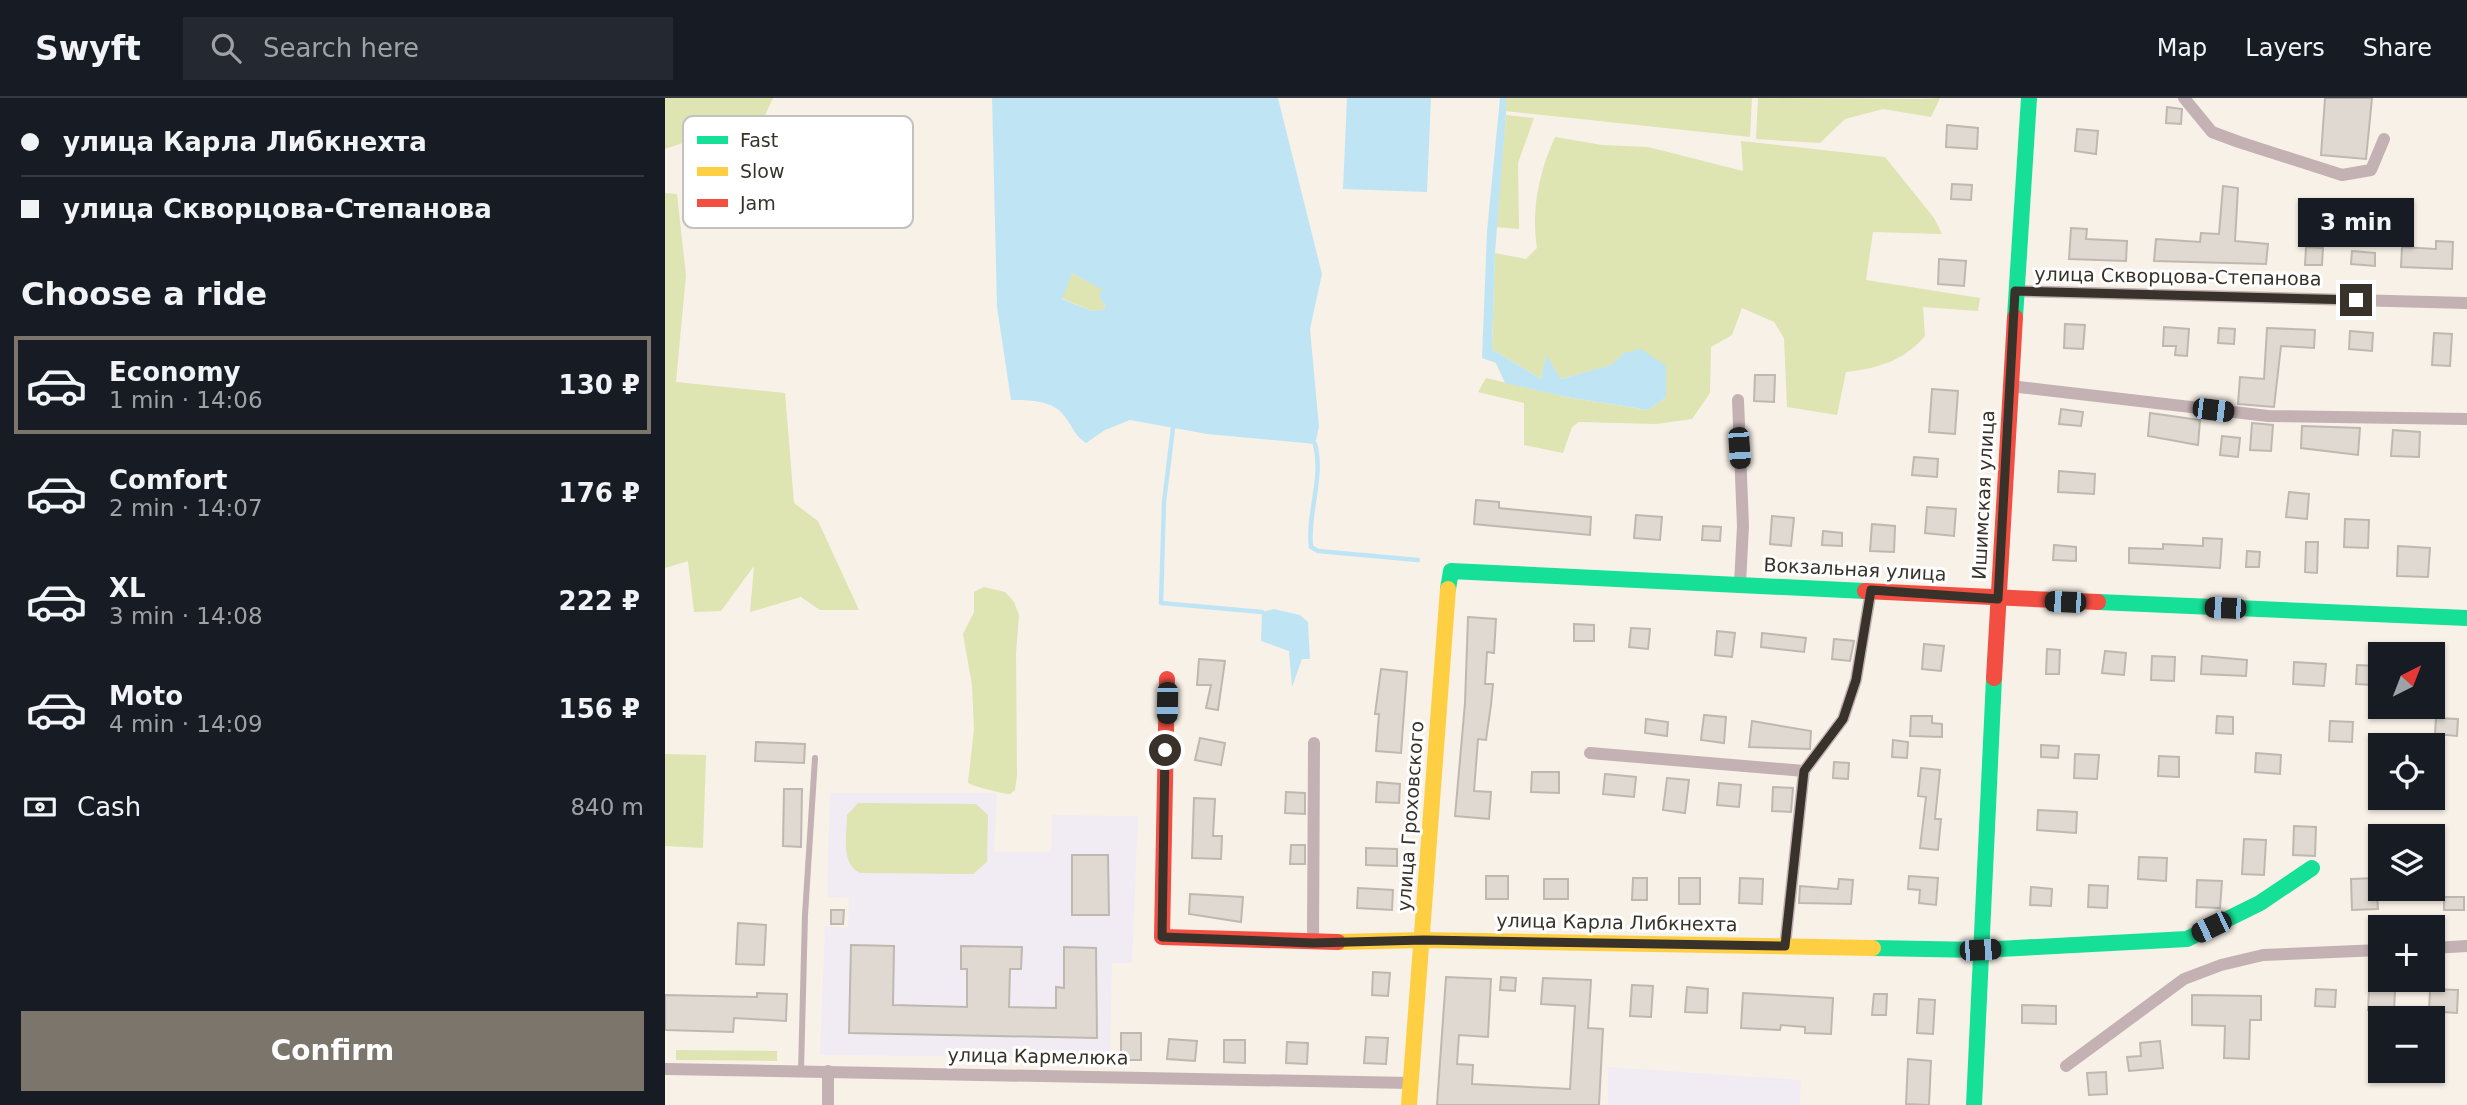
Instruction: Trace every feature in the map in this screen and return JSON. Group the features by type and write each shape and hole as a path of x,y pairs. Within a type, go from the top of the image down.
{"street":[{"name":"Ишимская улица","path":"1974,1105 1998,599 2029,98"},
{"path":"2185,98 2212,132 2342,175 2371,170 2384,139"},
{"name":"улица Скворцова-Степанова","path":"2015,291 2467,303"},
{"path":"2010,386 2268,416 2467,419"},
{"path":"1738,400 1743,526 1740,584"},
{"name":"Вокзальная улица","path":"1451,572 1871,590 1998,599 2467,618"},
{"name":"улица Гроховского","path":"1409,1105 1448,583 1451,572"},
{"path":"1785,946 1804,771 1843,719 1856,680 1871,590"},
{"name":"улица Карла Либкнехта","path":"1167,679 1162,937 1313,943 1423,940 1980,950 2187,939 2260,903 2312,868"},
{"path":"1313,943 1314,743"},
{"path":"1590,753 1804,771"},
{"path":"2445,947 2467,946"},
{"path":"2066,1066 2184,979 2221,965 2263,955 2368,951"},
{"name":"улица Кармелюка","path":"665,1069 1410,1083"},
{"path":"828,1071 828,1105"}],"lane":[{"path":"801,1071 805,915 815,758"}],"shaded area":[{"path":"830,793 997,793 994,852 1051,852 1052,815 1138,816 1132,963 1112,963 1110,1058 820,1055 825,926 848,928 849,898 827,897"},
{"path":"1608,1067 1801,1080 1800,1105 1608,1105"}],"green space":[{"path":"665,98 773,98 762,116 683,116 683,143 665,149"},
{"path":"1506,98 1752,98 1750,137 1505,111"},
{"path":"1758,98 1940,98 1931,117 1883,109 1845,119 1820,143 1756,139"},
{"path":"1506,115 1534,118 1518,163 1519,229 1496,227"},
{"path":"1555,137 1602,145 1648,147 1743,171 1741,141 1885,157 1934,218 1942,234 1873,232 1866,280 1980,298 1978,311 1923,307 1925,336 1909,351 1890,362 1846,372 1837,415 1787,407 1784,338 1774,322 1742,308 1732,335 1711,347 1710,393 1692,419 1656,424 1579,422 1572,427 1563,453 1524,445 1524,403 1478,392 1486,378 1566,397 1648,410 1666,397 1624,353 1612,365 1561,379 1546,356 1541,379 1492,349 1495,253 1526,259 1537,248 1535,219 1538,191"},
{"path":"665,193 677,194 686,275 676,382 785,393 794,503 818,521 859,610 820,610 801,597 750,612 754,566 721,611 694,612 688,561 665,568"},
{"path":"1072,273 1104,290 1105,309 1092,311 1061,298"},
{"path":"984,587 1005,592 1014,602 1019,615 1016,653 1017,776 1015,790 1010,794 968,783 974,729 972,685 963,634 974,612 974,592"},
{"path":"665,754 706,755 703,848 665,846"},
{"path":"858,803 976,804 988,815 987,862 973,874 860,873 850,863 846,848 847,815"},
{"path":"676,1050 777,1051 777,1061 676,1060"}],"water":[{"path":"992,98 1278,98 1322,274 1310,329 1319,427 1315,444 1207,434 1130,420 1105,430 1086,443 1056,408 1037,402 1011,400 997,307","holes":["1072,273 1103,290 1099,294 1105,303 1105,309 1092,311 1062,299"]},
{"path":"1347,98 1431,98 1427,192 1343,189"},
{"path":"1500,98 1506,98 1506,115 1495,253 1492,349 1541,379 1546,355 1561,379 1611,365 1624,353 1641,349 1666,366 1666,397 1648,410 1566,397 1505,383 1496,363 1482,358 1487,231"},
{"path":"1274,609 1300,615 1308,622 1310,659 1302,659 1292,687 1289,651 1261,641 1262,612"}],"building":[{"path":"2325,98 2372,98 2366,159 2321,155"},
{"path":"2167,107 2182,109 2181,124 2166,123"},
{"path":"1947,125 1978,128 1977,149 1946,147"},
{"path":"2077,129 2098,131 2096,154 2075,151"},
{"path":"1952,184 1972,185 1971,200 1951,199"},
{"path":"2223,186 2238,188 2235,241 2268,244 2266,264 2154,261 2156,239 2200,242 2201,233 2219,234"},
{"path":"2071,228 2087,229 2086,239 2127,241 2126,261 2069,259"},
{"path":"2436,241 2453,242 2452,269 2401,267 2402,247 2436,249"},
{"path":"2306,247 2323,248 2322,265 2305,265"},
{"path":"2352,251 2375,253 2375,266 2351,264"},
{"path":"1939,259 1966,261 1964,286 1938,284"},
{"path":"2065,324 2085,325 2083,349 2064,348"},
{"path":"2164,327 2189,329 2187,356 2175,355 2176,346 2163,346"},
{"path":"2219,328 2235,329 2234,344 2218,343"},
{"path":"2267,328 2315,330 2314,348 2281,346 2274,407 2238,404 2240,377 2264,379"},
{"path":"2350,331 2373,333 2372,351 2349,349"},
{"path":"2434,333 2452,334 2450,366 2432,365"},
{"path":"1755,375 1775,375 1774,402 1754,401"},
{"path":"1932,389 1958,391 1955,434 1929,432"},
{"path":"2061,409 2083,412 2081,426 2059,424"},
{"path":"2150,413 2200,420 2198,445 2148,436"},
{"path":"2252,423 2273,425 2271,451 2250,450"},
{"path":"2302,426 2360,428 2358,455 2301,448"},
{"path":"2393,430 2420,432 2419,457 2391,456"},
{"path":"2222,436 2240,438 2238,457 2220,455"},
{"path":"1914,457 1938,459 1937,477 1912,475"},
{"path":"2059,471 2095,474 2094,494 2058,492"},
{"path":"2289,492 2309,494 2307,519 2286,517"},
{"path":"1476,500 1499,502 1499,508 1591,517 1590,535 1474,524"},
{"path":"1927,507 1956,509 1954,536 1925,533"},
{"path":"1636,515 1662,517 1660,540 1634,538"},
{"path":"1772,516 1794,518 1791,546 1770,544"},
{"path":"2345,519 2369,520 2368,548 2344,547"},
{"path":"1872,524 1895,526 1894,552 1870,551"},
{"path":"1703,526 1721,527 1720,541 1702,540"},
{"path":"1823,531 1842,533 1842,546 1822,545"},
{"path":"2203,538 2222,539 2220,568 2129,563 2129,548 2163,549 2163,544 2203,546"},
{"path":"2306,542 2318,542 2317,573 2305,572"},
{"path":"2054,545 2076,547 2076,561 2053,560"},
{"path":"2398,546 2430,548 2428,577 2397,576"},
{"path":"2247,551 2260,552 2259,567 2246,567"},
{"path":"1468,617 1496,619 1494,653 1487,652 1485,684 1493,684 1491,705 1486,740 1478,739 1474,791 1491,792 1489,819 1455,816 1465,703"},
{"path":"1574,624 1594,625 1594,641 1574,641"},
{"path":"1631,628 1650,629 1648,649 1629,647"},
{"path":"1717,631 1735,633 1732,657 1715,655"},
{"path":"1762,633 1806,638 1804,652 1761,647"},
{"path":"1834,639 1854,641 1850,661 1832,659"},
{"path":"1924,644 1944,646 1941,671 1922,669"},
{"path":"2047,649 2060,650 2059,674 2046,674"},
{"path":"2105,651 2126,653 2124,675 2102,673"},
{"path":"2152,656 2175,657 2174,681 2151,680"},
{"path":"2202,656 2247,660 2246,676 2201,674"},
{"path":"1199,659 1225,661 1218,710 1206,708 1211,685 1197,685"},
{"path":"2294,662 2326,664 2324,686 2293,684"},
{"path":"2357,665 2368,666 2368,685 2356,684"},
{"path":"1381,669 1407,672 1401,753 1376,751 1379,714 1375,714"},
{"path":"1704,715 1726,717 1724,743 1701,740"},
{"path":"1911,716 1932,716 1932,723 1942,724 1942,737 1910,736"},
{"path":"2217,716 2233,717 2233,734 2216,733"},
{"path":"1646,719 1668,722 1667,736 1645,733"},
{"path":"2436,719 2458,719 2457,736 2435,733"},
{"path":"1752,721 1811,731 1810,749 1749,747"},
{"path":"2330,721 2353,722 2352,742 2329,741"},
{"path":"1200,738 1225,743 1221,765 1195,760"},
{"path":"1893,740 1908,742 1907,758 1892,757"},
{"path":"756,742 805,744 804,763 755,761"},
{"path":"2041,745 2059,746 2058,758 2041,757"},
{"path":"2256,753 2281,755 2280,774 2255,772"},
{"path":"2075,754 2099,755 2097,779 2074,778"},
{"path":"2159,756 2179,757 2179,777 2158,776"},
{"path":"1834,762 1849,763 1848,779 1833,778"},
{"path":"1921,768 1940,770 1935,819 1941,819 1938,850 1920,848 1926,797 1918,796"},
{"path":"1532,772 1559,772 1559,793 1531,792"},
{"path":"1605,774 1636,777 1634,797 1603,794"},
{"path":"1667,778 1689,780 1685,813 1663,810"},
{"path":"1377,782 1400,784 1399,803 1376,802"},
{"path":"1719,783 1741,785 1739,807 1717,805"},
{"path":"1773,787 1793,788 1791,812 1772,811"},
{"path":"784,789 802,789 801,847 783,846"},
{"path":"1286,792 1305,793 1305,814 1285,813"},
{"path":"1194,798 1215,799 1213,836 1222,836 1221,859 1192,858"},
{"path":"2038,810 2077,812 2076,833 2037,830"},
{"path":"2294,826 2316,827 2315,856 2293,855"},
{"path":"2244,839 2266,840 2264,875 2242,874"},
{"path":"1291,845 1305,845 1305,864 1290,864"},
{"path":"1366,848 1397,849 1397,866 1366,865"},
{"path":"1072,855 1108,855 1109,915 1072,915"},
{"path":"2139,857 2167,858 2166,881 2138,879"},
{"path":"1486,876 1508,876 1508,899 1486,899"},
{"path":"1909,876 1938,878 1936,905 1919,903 1920,890 1908,889"},
{"path":"1633,878 1647,878 1647,900 1632,900"},
{"path":"1679,878 1700,878 1700,904 1679,904"},
{"path":"1740,878 1763,879 1762,904 1739,903"},
{"path":"2368,878 2368,901 2377,901 2378,909 2352,910 2351,879"},
{"path":"1544,879 1568,879 1568,899 1544,899"},
{"path":"1839,879 1853,880 1851,904 1799,903 1800,886 1838,889"},
{"path":"2197,880 2222,881 2220,908 2196,907"},
{"path":"2089,885 2108,886 2107,908 2088,907"},
{"path":"2031,887 2052,889 2051,906 2030,905"},
{"path":"1358,888 1393,890 1392,910 1357,908"},
{"path":"1190,894 1243,897 1241,922 1189,914"},
{"path":"2445,897 2464,897 2464,910 2444,910"},
{"path":"831,910 844,910 843,924 831,924"},
{"path":"738,923 766,925 764,965 736,964"},
{"path":"851,945 894,946 893,1005 967,1007 967,969 961,969 961,946 1022,947 1021,969 1010,969 1009,1007 1056,1008 1056,987 1064,988 1064,947 1096,948 1097,1038 849,1033"},
{"path":"1373,972 1390,973 1388,996 1372,995"},
{"path":"1446,977 1491,979 1488,1037 1459,1035 1457,1064 1473,1065 1472,1084 1570,1089 1575,1006 1541,1004 1543,978 1591,980 1588,1028 1603,1029 1599,1105 1437,1105"},
{"path":"1501,977 1516,978 1515,991 1500,990"},
{"path":"1632,985 1653,986 1651,1017 1630,1016"},
{"path":"1687,987 1708,989 1707,1013 1685,1012"},
{"path":"2316,989 2336,990 2335,1007 2315,1006"},
{"path":"2458,990 2457,1013 2445,1012 2445,1006 2429,1006 2430,992"},
{"path":"2369,992 2395,992 2394,1006 2368,1006"},
{"path":"757,993 787,994 786,1021 734,1018 733,1032 665,1030 665,995 757,997"},
{"path":"1743,993 1833,998 1831,1034 1805,1033 1805,1027 1781,1025 1780,1030 1741,1028"},
{"path":"1874,994 1887,994 1886,1015 1872,1015"},
{"path":"2192,995 2261,996 2261,1020 2250,1020 2249,1059 2224,1058 2225,1026 2192,1025"},
{"path":"1919,999 1935,1000 1933,1034 1917,1033"},
{"path":"2022,1005 2056,1006 2056,1024 2022,1023"},
{"path":"1121,1033 1141,1033 1141,1060 1121,1060"},
{"path":"1366,1037 1388,1038 1386,1064 1364,1063"},
{"path":"1169,1039 1197,1041 1195,1061 1167,1059"},
{"path":"1224,1040 1245,1040 1245,1063 1224,1062"},
{"path":"2160,1041 2163,1068 2129,1071 2127,1057 2141,1056 2140,1043"},
{"path":"1287,1042 1308,1043 1307,1064 1286,1063"},
{"path":"1908,1059 1931,1061 1929,1105 1906,1104"},
{"path":"2106,1072 2107,1094 2089,1095 2087,1073"}],"waterway":[{"path":"1173,428 1164,502 1161,603 1262,612"},
{"path":"1315,444 1318,470 1311,521 1311,547 1318,551 1418,560"}],"traffic: fast":[{"path":"2015,317 2029,98"},
{"path":"1448,589 1451,571 1865,591"},
{"path":"2098,602 2467,618"},
{"path":"1974,1105 1994,678"},
{"path":"1873,948 1980,950 2187,939 2260,903 2312,868"}],"traffic: slow":[{"path":"1409,1105 1448,589"},
{"path":"1338,942 1423,940 1873,948"}],"traffic: jam":[{"path":"1994,678 2015,317"},
{"path":"1865,591 2098,602"},
{"path":"1167,679 1162,937 1338,942"}],"route":[{"path":"1165,750 1162,937 1313,943 1423,940 1785,946 1804,771 1843,719 1856,680 1871,590 1998,599 2015,291 2356,300"}]}
